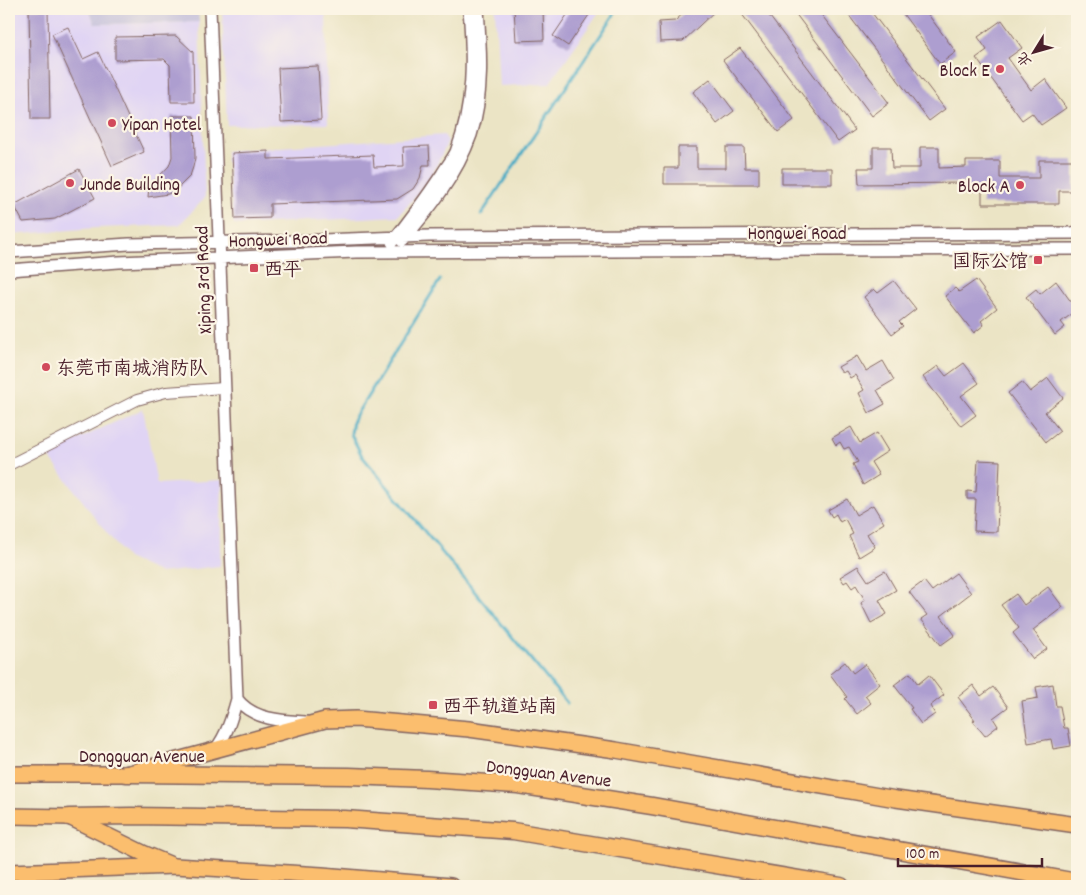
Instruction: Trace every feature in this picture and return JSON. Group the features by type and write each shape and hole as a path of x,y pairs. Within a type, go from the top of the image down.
{"highway":[{"name":"Dongguan Avenue","path":"126,774 427,778 518,785 652,806 1077,882"},
{"path":"69,817 345,819 513,831 840,886"}],"main road":[{"path":"126,774 315,722 356,719 470,730 616,750 896,799 1077,825"},
{"path":"9,769 32,774"},
{"name":"Dongguan Avenue","path":"9,774 126,774"},
{"path":"12,818 69,817 145,854 175,866"},
{"path":"9,872 175,866 322,875 451,886"}],"street":[{"name":"Xiping 3rd Road","path":"210,9 237,699 222,742 215,750"},
{"path":"388,252 427,198 455,154 464,130 470,101 472,69 469,9"},
{"path":"399,238 434,202 461,158 471,134 478,103 480,68 478,9"},
{"name":"Hongwei Road","path":"9,252 84,246 429,236 1077,233"},
{"name":"Hongwei Road","path":"9,270 119,262 388,252 1077,249"},
{"path":"9,464 137,400 166,392 224,388"},
{"path":"237,699 243,707 261,716 285,721 315,722"}],"shaded area":[{"path":"9,9 89,9 95,24 199,22 205,198 179,225 95,228 9,235"},
{"path":"89,9 198,9 199,22 95,24"},
{"path":"222,9 326,9 328,124 227,125"},
{"path":"495,9 601,9 549,84 499,86"},
{"path":"444,135 448,141 430,180 398,216 234,225 226,151"},
{"path":"143,409 157,484 222,480 220,566 160,573 127,558 47,454"}],"building":[{"path":"29,9 48,9 50,119 31,119"},
{"path":"514,9 543,9 544,40 516,41"},
{"path":"571,9 593,9 568,46 553,36"},
{"path":"688,9 717,9 683,41 660,42 659,22 675,21"},
{"path":"738,9 764,9 855,130 838,142"},
{"path":"792,9 817,9 889,103 872,116"},
{"path":"844,9 869,9 945,109 929,121"},
{"path":"910,9 924,9 956,52 940,64 903,14"},
{"name":"Block E","path":"1002,20 1022,48 1008,58 1031,90 1045,79 1066,108 1041,125 1032,113 1022,120 976,58 987,50 978,37"},
{"name":"Yipan Hotel","path":"68,27 83,59 98,52 144,152 112,166 52,34"},
{"path":"176,36 193,52 194,102 171,102 170,65 164,59 115,60 115,37"},
{"path":"740,48 794,120 778,132 723,60"},
{"path":"318,66 321,120 281,122 278,68"},
{"path":"710,79 734,111 717,124 693,92"},
{"path":"171,116 194,116 195,158 193,167 190,176 176,190 168,194 148,197 149,187 169,166 172,157"},
{"path":"429,146 430,165 423,165 420,178 413,189 397,199 270,204 270,218 235,219 232,153 268,151 268,159 373,155 374,167 404,166 403,147"},
{"path":"678,147 697,147 697,168 726,168 726,147 744,147 745,168 759,168 759,184 664,184 664,168 678,168"},
{"path":"873,147 891,147 892,168 920,168 920,147 939,147 939,168 966,167 966,161 1000,161 1000,178 1039,178 1039,160 1074,160 1074,191 1059,191 1059,204 982,204 982,191 966,191 966,183 859,184 858,168 873,168"},
{"path":"782,168 832,168 832,184 782,184"},
{"name":"Junde Building","path":"79,169 95,198 55,219 23,222 14,205"},
{"path":"976,280 997,308 981,321 984,325 974,333 945,296 955,288 959,292"},
{"path":"894,281 916,309 899,322 903,326 892,334 864,297 874,289 878,293"},
{"path":"1056,281 1077,310 1061,322 1065,327 1055,335 1026,297 1036,289 1040,294"},
{"path":"857,356 866,371 883,361 894,380 877,390 885,404 869,413 859,393 864,390 855,375 850,378 846,371 842,373 838,367"},
{"path":"964,363 979,383 961,396 976,415 961,426 923,377 938,366 946,376"},
{"path":"1048,378 1063,398 1045,412 1060,431 1046,442 1008,393 1022,382 1030,392"},
{"path":"851,427 860,443 877,433 888,451 871,462 879,475 863,485 853,464 858,462 849,447 844,449 840,442 836,445 832,438"},
{"path":"978,460 1000,461 997,532 974,531 976,499 967,499 967,491 976,492"},
{"path":"847,499 856,515 873,505 884,523 867,534 875,547 859,557 849,536 853,534 845,519 840,522 836,514 832,517 828,510"},
{"path":"858,566 868,581 885,571 896,590 879,600 887,614 871,623 861,603 865,600 856,585 852,588 847,581 844,583 840,577"},
{"path":"956,573 971,593 941,616 955,635 941,645 921,619 927,615 909,592 924,581 932,591"},
{"path":"1048,587 1063,607 1033,630 1047,649 1033,659 1013,633 1019,628 1001,605 1016,594 1024,605"},
{"path":"845,662 853,673 865,664 880,684 865,696 871,703 857,714 845,699 847,697 830,674"},
{"path":"910,673 918,684 929,675 944,695 930,706 935,714 921,724 910,709 912,708 894,685"},
{"path":"1053,684 1056,706 1060,706 1064,728 1068,728 1071,746 1053,749 1051,739 1028,743 1022,701 1038,698 1036,687"},
{"path":"973,685 981,696 993,687 1008,707 993,718 998,726 985,736 958,697"}],"waterway":[{"path":"481,215 618,9"},
{"path":"440,280 353,420 351,434 362,456 567,703"}],"place":[{"name":"Block E","path":"1000,69"},
{"name":"Yipan Hotel","path":"112,123"},
{"name":"Junde Building","path":"70,183"},
{"name":"Block A","path":"1020,185"},
{"name":"国际公馆","path":"1038,260"},
{"name":"西平","path":"254,268"},
{"name":"东莞市南城消防队","path":"46,367"},
{"name":"西平轨道站南","path":"433,705"}]}
